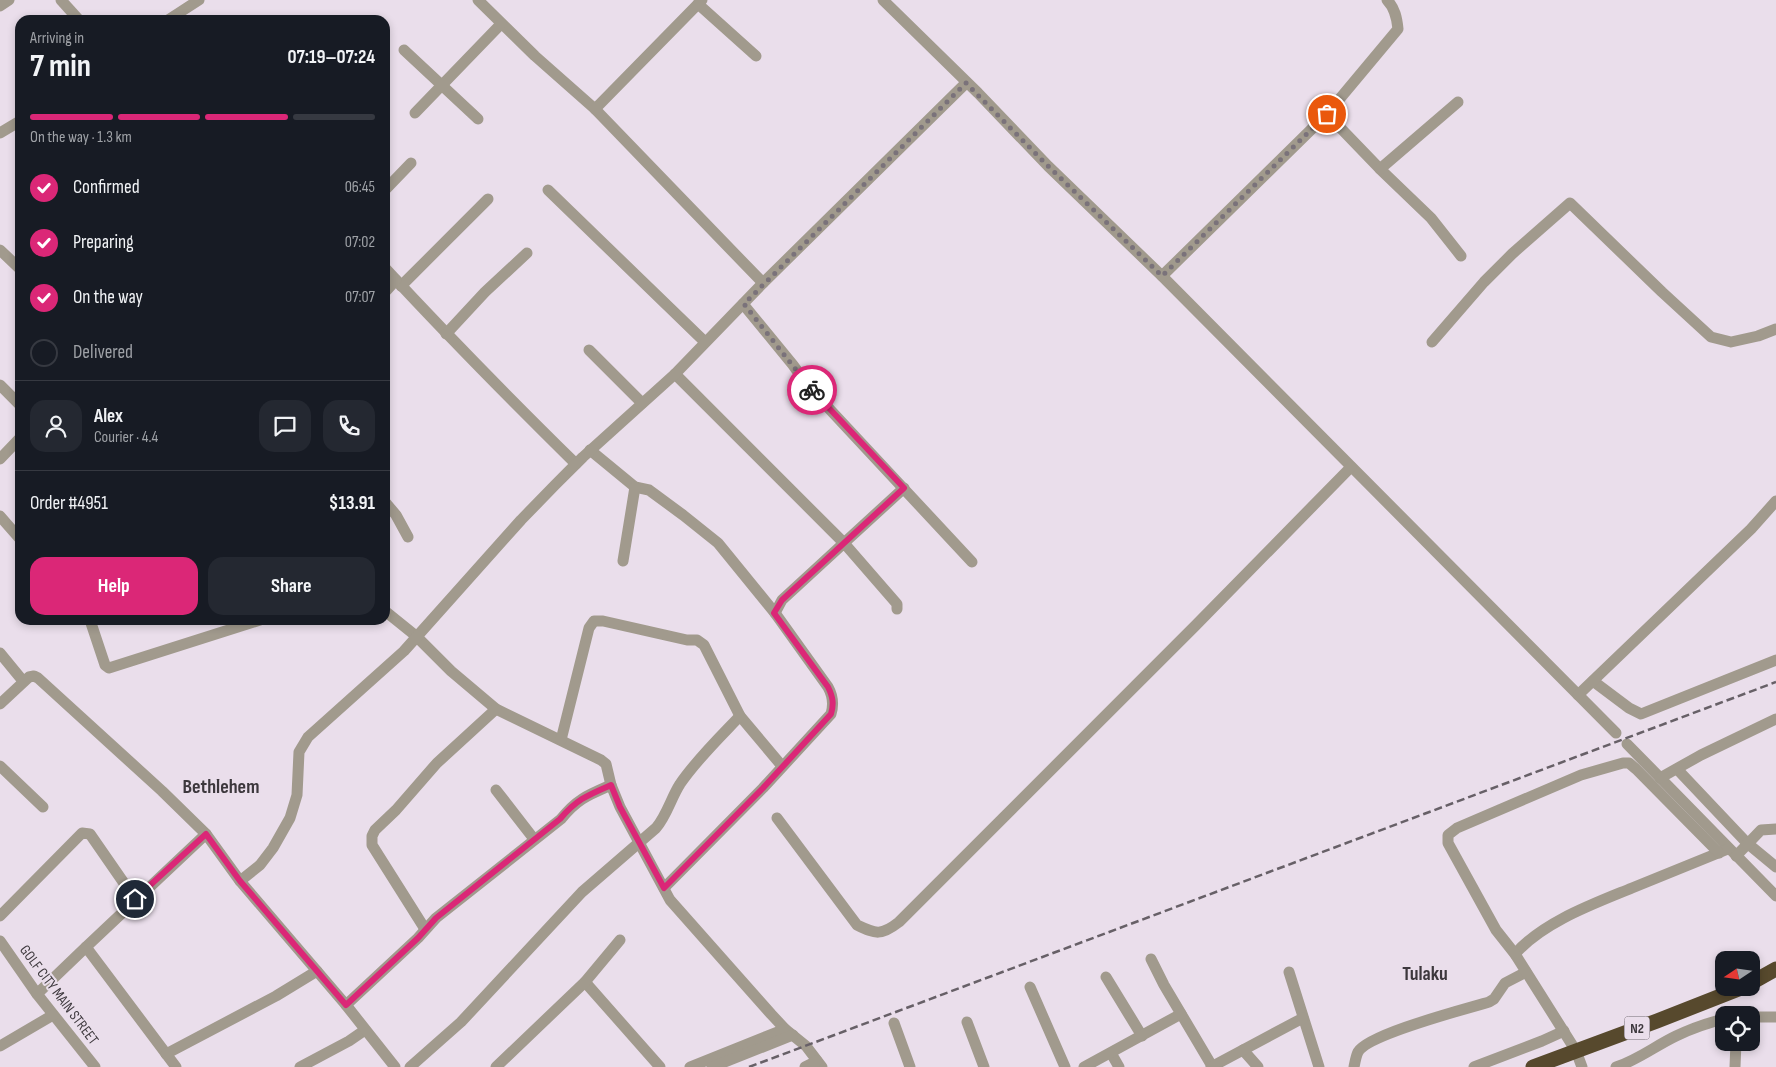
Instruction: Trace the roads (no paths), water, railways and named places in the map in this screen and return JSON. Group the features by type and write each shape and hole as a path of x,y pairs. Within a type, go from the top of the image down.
{"highway":[{"path":"1760,978 1776,969"},
{"path":"1760,981 1776,979"},
{"name":"N2","path":"1532,1067 1721,996"}],"street":[{"path":"0,6 9,0"},
{"path":"61,0 74,15"},
{"path":"176,15 199,0"},
{"path":"478,0 501,24 595,109 763,283"},
{"path":"883,0 1048,166 1162,276 1616,733"},
{"path":"1162,276 1327,114 1398,30 1398,18 1392,4 1387,0"},
{"path":"595,109 700,2 756,56"},
{"path":"415,113 501,24"},
{"path":"404,50 478,119"},
{"path":"240,881 260,865 290,818 297,795 299,752 308,737 404,651 521,520 576,464 675,374 763,283 966,83"},
{"path":"1380,169 1458,102"},
{"path":"1327,114 1431,218 1461,256"},
{"path":"0,133 15,126"},
{"path":"390,185 411,163"},
{"path":"548,190 705,342"},
{"path":"390,289 488,199"},
{"path":"1432,342 1484,282 1512,254 1570,203 1662,292 1712,337 1731,342 1758,336 1776,329"},
{"path":"0,250 15,264"},
{"path":"446,334 484,292 527,253"},
{"path":"390,274 446,334 576,464"},
{"path":"744,304 808,386 972,562"},
{"path":"589,350 642,403"},
{"path":"675,374 844,543 897,604 897,609"},
{"path":"0,385 15,400"},
{"path":"0,458 15,443"},
{"path":"590,450 634,487 649,490 718,543 774,613 832,694 833,705 831,714 763,788 664,888"},
{"path":"777,818 857,925 875,933 888,931 975,847 1351,467"},
{"path":"623,561 634,487"},
{"path":"774,613 782,600 904,488"},
{"path":"1578,694 1751,529 1776,501"},
{"path":"390,508 408,537"},
{"path":"0,516 15,533"},
{"path":"390,616 416,636 451,671 496,709 606,764 611,785 620,807 678,910 789,1032 806,1046 819,1064 805,1067"},
{"path":"561,740 589,628 594,622 603,621 688,640 697,640 704,645 740,716 782,766"},
{"path":"92,625 106,665 109,668 244,625"},
{"path":"0,653 23,681"},
{"path":"1592,681 1629,708 1641,714 1776,660"},
{"path":"0,704 23,681 29,677 34,676 38,678 162,791 206,834 240,881 346,1005 395,1067"},
{"path":"425,929 372,845 372,836 375,830 437,763 496,709"},
{"path":"410,1067 461,1022 582,892 662,822 681,783 707,751 740,716"},
{"path":"1660,778 1701,755 1776,719"},
{"path":"1627,744 1728,853"},
{"path":"1582,1067 1576,1050 1515,954 1496,930 1448,843 1448,835 1457,828 1581,775 1623,763 1629,764 1776,896"},
{"path":"0,766 43,807"},
{"path":"1677,769 1747,843 1776,866"},
{"path":"346,1005 418,938 425,929 560,819 582,798 611,785"},
{"path":"496,790 534,839"},
{"path":"1515,954 1522,946 1577,910 1728,853 1747,843 1761,830 1776,829"},
{"path":"0,916 82,833 90,834 135,899"},
{"path":"37,994 135,899 206,834"},
{"path":"496,1067 585,982 620,940"},
{"name":"GOLF CITY MAIN STREET","path":"0,941 37,994 95,1067"},
{"path":"86,947 176,1067"},
{"path":"1151,959 1212,1067 1303,1018"},
{"path":"166,1054 276,996 317,971"},
{"path":"1289,972 1319,1067"},
{"path":"1354,1067 1358,1052 1364,1046 1401,1029 1489,1002 1505,983 1526,972"},
{"path":"1106,977 1142,1036"},
{"path":"585,982 660,1067"},
{"path":"1030,987 1065,1067"},
{"path":"1084,1067 1181,1014"},
{"path":"0,1046 53,1015"},
{"path":"1760,1017 1776,1017"},
{"path":"967,1022 984,1067"},
{"path":"1616,1067 1633,1060 1676,1036 1715,1022"},
{"path":"894,1023 910,1067"},
{"path":"300,1067 349,1041 364,1030"},
{"path":"1474,1067 1564,1031"},
{"path":"690,1067 789,1032"},
{"path":"712,1067 789,1032"},
{"path":"1243,1050 1258,1067"},
{"path":"1735,1067 1736,1051"},
{"path":"1111,1053 1119,1067"}],"railway":[{"path":"749,1067 1776,682"}],"district":[{"name":"Bethlehem","path":"221,787"},
{"name":"Tulaku","path":"1425,974"}]}
